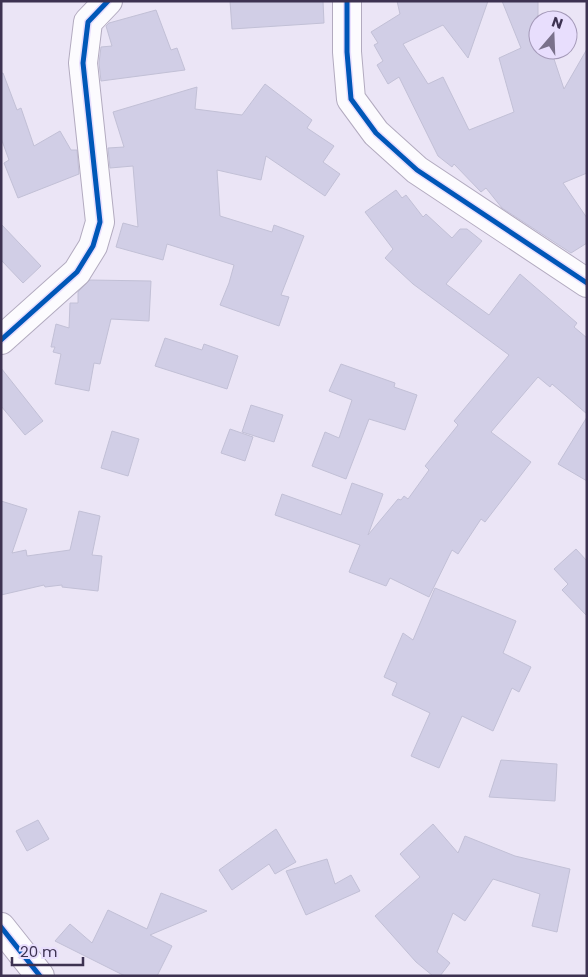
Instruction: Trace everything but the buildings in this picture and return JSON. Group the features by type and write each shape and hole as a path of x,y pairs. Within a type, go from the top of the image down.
{"street":[{"path":"1,340 77,272 93,246 100,222 83,63 88,22 108,1"},
{"path":"347,1 347,52 351,99 376,133 417,170 587,283"},
{"path":"1,927 40,976"}],"cycle path":[{"path":"1,340 77,272 93,246 100,222 83,63 88,22 108,1"},
{"path":"347,1 347,52 351,99 376,133 417,170 587,283"},
{"path":"1,927 40,976"}]}
